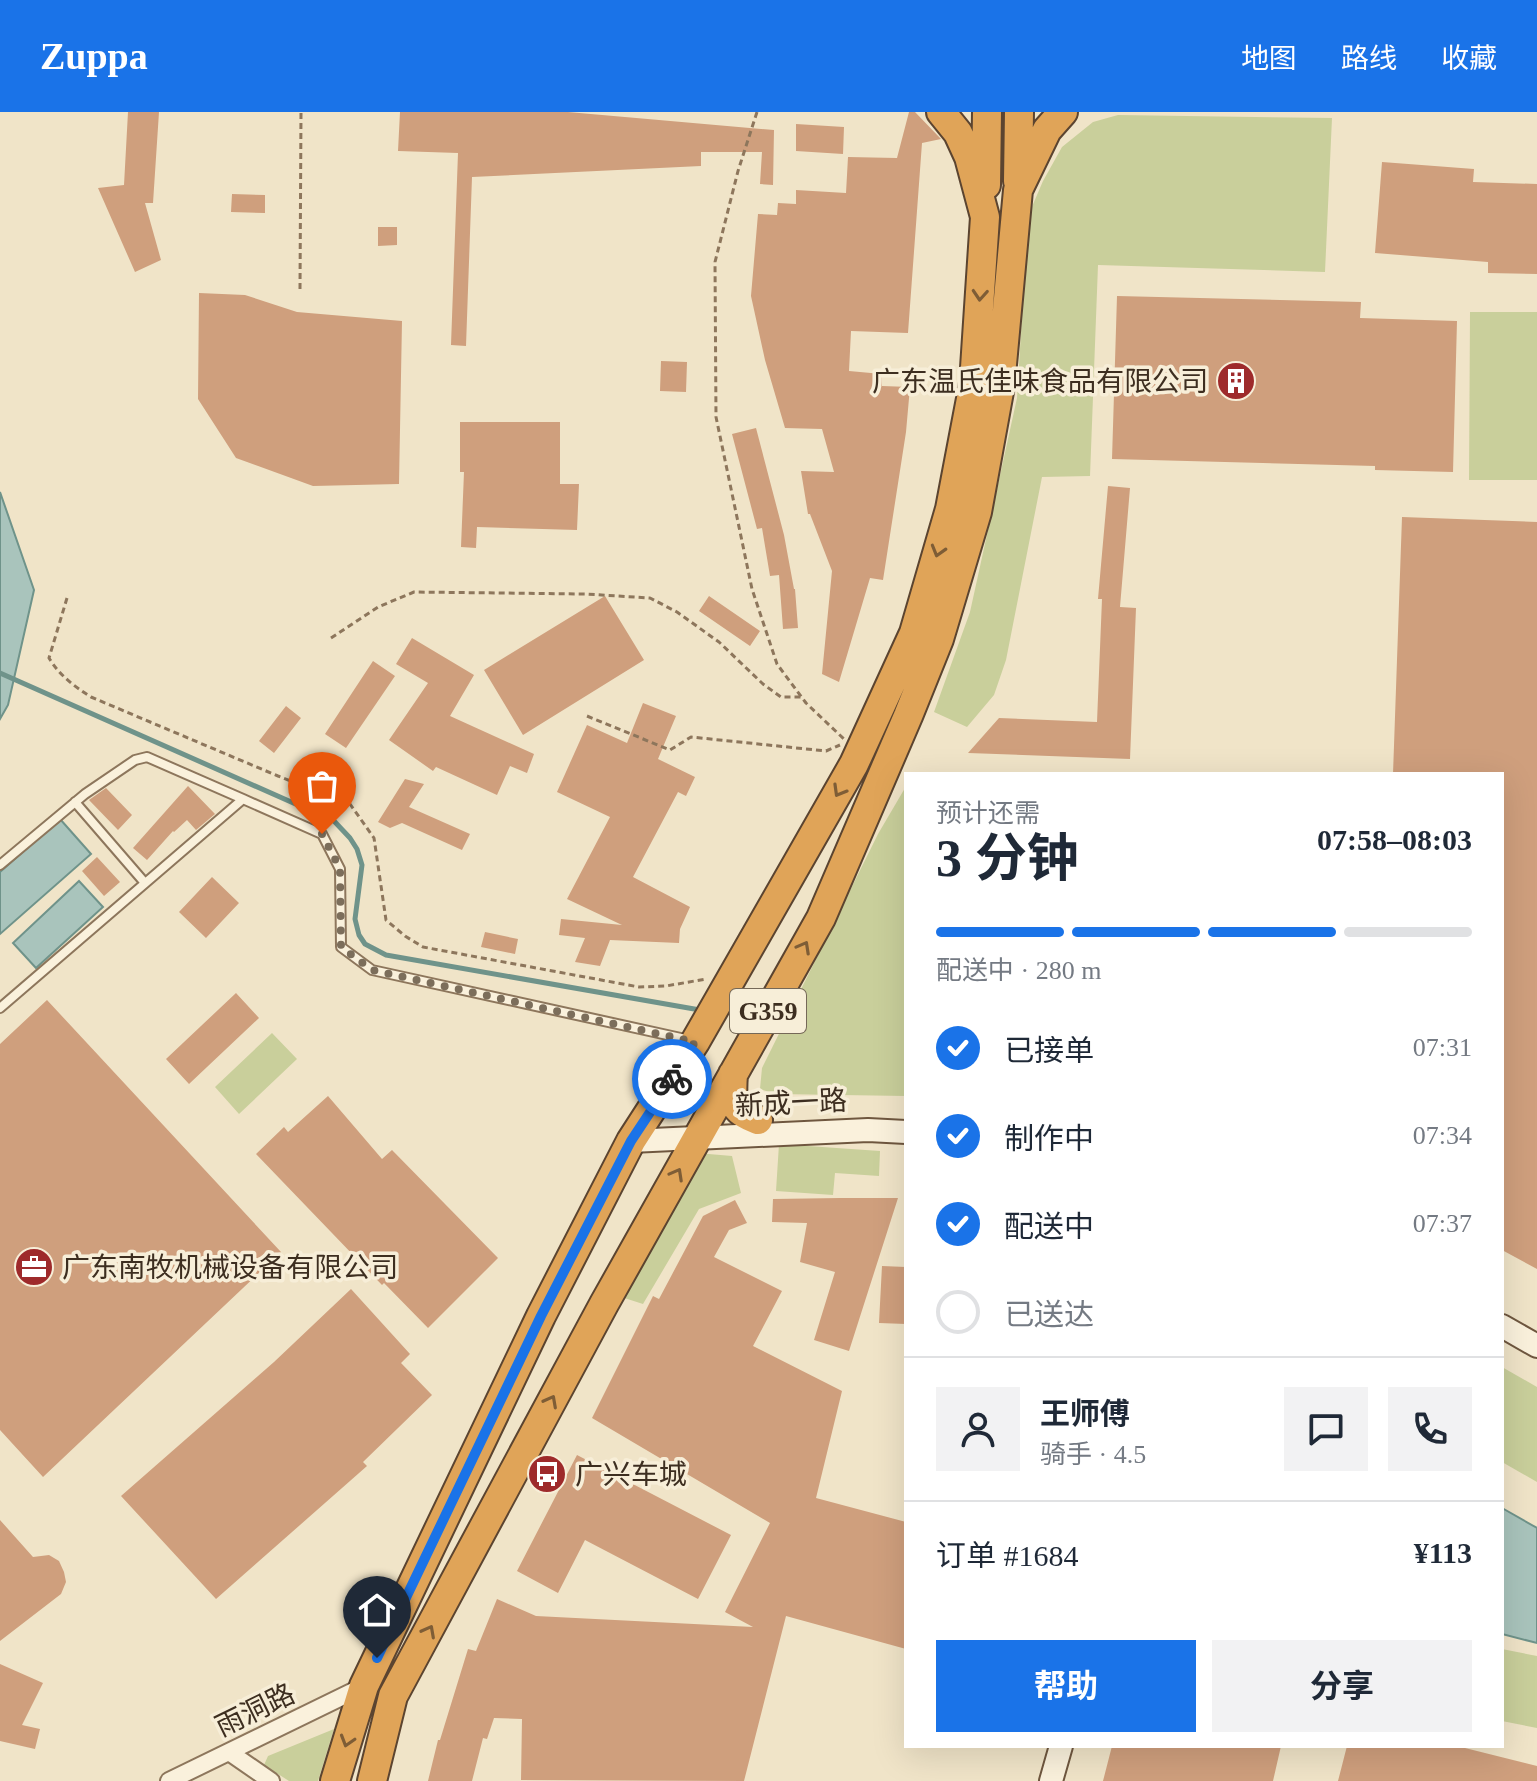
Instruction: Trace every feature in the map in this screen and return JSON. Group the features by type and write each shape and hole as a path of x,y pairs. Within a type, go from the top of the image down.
{"highway":[{"path":"941,112 958,133 969,157 985,217"},
{"name":"G359","path":"335,1781 364,1686 541,1316 636,1134 695,1042 854,764 914,633 950,509 974,383 985,217 987,112"},
{"name":"G359","path":"372,1781 393,1696 604,1304 821,918 939,639 977,512 1000,386 1018,190 1019,112"},
{"path":"1018,190 1047,130 1063,112"},
{"path":"733,1074 734,1104 742,1114 758,1120"}],"street":[{"name":"新成一路","path":"701,1130 758,1120 868,1116 904,1118"},
{"name":"新成一路","path":"636,1134 701,1130 904,1132"},
{"path":"1504,1327 1537,1346"},
{"path":"1504,1343 1537,1362"},
{"name":"雨洞路","path":"169,1781 364,1686"},
{"path":"1051,1781 1060,1748"},
{"path":"229,1752 271,1781"}],"lane":[{"path":"0,865 75,802 135,760 147,757 322,834 340,869 341,947 372,970 695,1042"},
{"path":"0,1008 243,799"},
{"path":"75,802 145,883"}],"path":[{"path":"300,289 301,112"},
{"path":"587,716 670,750 691,737 826,751 847,741 801,697 777,664 752,589 716,417 715,262 757,112"},
{"path":"331,638 378,607 414,592 650,598 677,612 719,642 781,697 801,697"},
{"path":"67,598 49,658 68,682 91,697 350,804 374,838 386,920 423,947 639,987 666,986 733,975"}],"green space":[{"path":"1118,115 1332,118 1325,272 1098,265 1090,476 1042,477 1006,660 994,695 967,727 934,712 970,612 1017,398 1028,216 1062,147 1093,122"},
{"path":"1470,312 1537,312 1537,480 1469,480"},
{"path":"904,790 904,1096 776,1094 760,1089 762,1068 878,834"},
{"path":"272,1033 297,1059 239,1114 215,1087"},
{"path":"779,1144 880,1151 879,1176 835,1173 833,1195 776,1191"},
{"path":"697,1153 732,1156 741,1193 699,1209 643,1304 615,1295"},
{"path":"1504,1368 1537,1387 1537,1482 1504,1463"},
{"path":"1504,1649 1537,1656 1537,1728 1504,1721"},
{"path":"334,1729 318,1781 289,1781 264,1765 268,1756"}],"water":[{"path":"0,492 34,590 8,705 0,719"},
{"path":"60,819 91,854 0,934 0,872"},
{"path":"79,881 103,907 36,968 13,943"},
{"path":"1504,1509 1537,1528 1537,1643 1504,1635"}],"building":[{"path":"128,112 159,112 153,203 145,203 161,260 135,272 98,188 124,185"},
{"path":"400,112 568,112 774,130 773,185 760,184 762,152 701,152 701,166 472,177 466,346 451,345 458,153 398,151"},
{"path":"909,112 915,112 941,139 922,143 908,333 851,331 849,371 882,374 882,386 910,387 906,432 883,580 870,578 839,682 822,674 832,571 808,514 801,471 834,472 822,429 785,428 765,360 751,296 758,214 777,215 778,203 796,204 796,190 846,193 848,157 897,158"},
{"path":"796,124 844,127 843,154 796,151"},
{"path":"1382,162 1474,169 1473,182 1537,184 1537,274 1488,273 1488,262 1375,253"},
{"path":"232,194 265,195 265,213 231,212"},
{"path":"378,227 397,227 397,245 378,246"},
{"path":"199,293 245,295 297,312 402,321 399,484 313,486 236,458 198,399"},
{"name":"广东温氏佳味食品有限公司","path":"1117,296 1361,302 1360,318 1457,321 1453,472 1375,470 1375,466 1112,459"},
{"path":"661,361 687,362 686,392 660,391"},
{"path":"460,422 560,422 560,484 579,484 577,530 477,527 476,548 461,547 464,472 460,472"},
{"path":"756,428 784,535 795,589 798,628 783,629 779,575 770,576 762,528 757,529 732,434"},
{"path":"1108,486 1130,488 1120,607 1136,608 1130,759 968,753 999,718 1097,722 1102,599 1098,599"},
{"path":"1402,517 1537,522 1537,1269 1504,1251 1504,772 1393,772"},
{"path":"605,596 644,660 523,735 484,670"},
{"path":"709,596 760,631 750,646 699,611"},
{"path":"412,638 474,675 450,716 534,754 527,773 510,766 497,795 436,767 433,771 389,740 428,683 396,664"},
{"path":"373,661 395,676 346,748 325,734"},
{"path":"643,703 676,716 658,759 695,777 686,796 678,792 633,877 690,907 680,929 679,943 610,940 600,966 575,962 585,938 559,935 561,919 622,925 567,899 610,817 557,792 587,725 627,743"},
{"path":"286,706 301,718 274,753 259,741"},
{"path":"405,779 424,784 409,807 470,834 462,850 402,823 390,828 378,822"},
{"path":"188,786 215,814 196,830 187,820 147,860 133,848"},
{"path":"106,788 132,815 118,830 89,800"},
{"path":"97,857 120,882 104,896 82,871"},
{"path":"212,877 239,903 206,938 179,912"},
{"path":"485,932 518,939 515,954 481,947"},
{"path":"236,993 259,1018 189,1084 166,1059"},
{"path":"47,1000 281,1252 43,1477 0,1430 0,1044"},
{"path":"328,1096 382,1159 392,1150 498,1258 428,1328 384,1283 382,1285 256,1154 284,1127 288,1132"},
{"path":"898,1198 849,1351 814,1340 835,1272 800,1262 807,1223 772,1222 773,1199"},
{"path":"735,1200 747,1223 729,1230 714,1257 782,1291 753,1346 842,1391 816,1498 904,1521 904,1648 786,1616 744,1781 521,1780 522,1719 494,1718 487,1739 483,1738 472,1781 428,1781 468,1649 476,1651 497,1599 536,1616 753,1627 725,1612 770,1523 592,1418 653,1296 659,1299 703,1216"},
{"path":"882,1266 904,1267 904,1324 879,1323"},
{"path":"351,1289 410,1354 401,1363 432,1395 363,1462 367,1466 216,1599 121,1496 274,1362"},
{"path":"577,1455 731,1535 698,1599 585,1540 558,1593 517,1571"},
{"path":"0,1520 33,1557 49,1555 59,1561 66,1582 61,1594 0,1641"},
{"path":"0,1664 43,1683 22,1725 40,1729 35,1749 0,1741"},
{"path":"1111,1748 1281,1748 1273,1781 1103,1781"},
{"path":"1346,1748 1465,1748 1537,1766 1537,1781 1338,1781"}],"waterway":[{"path":"0,673 334,821 350,838 362,865 355,919 359,935 365,944 386,955 700,1010"}],"way so far":[{"path":"322,834 340,869 341,947 372,970 695,1042 672,1079"}],"place":[{"name":"广东温氏佳味食品有限公司","path":"1236,381"},
{"name":"广东南牧机械设备有限公司","path":"34,1267"},
{"name":"广兴车城","path":"547,1474"}],"route":[{"path":"377,1658 541,1316 631,1141 672,1079"}]}
